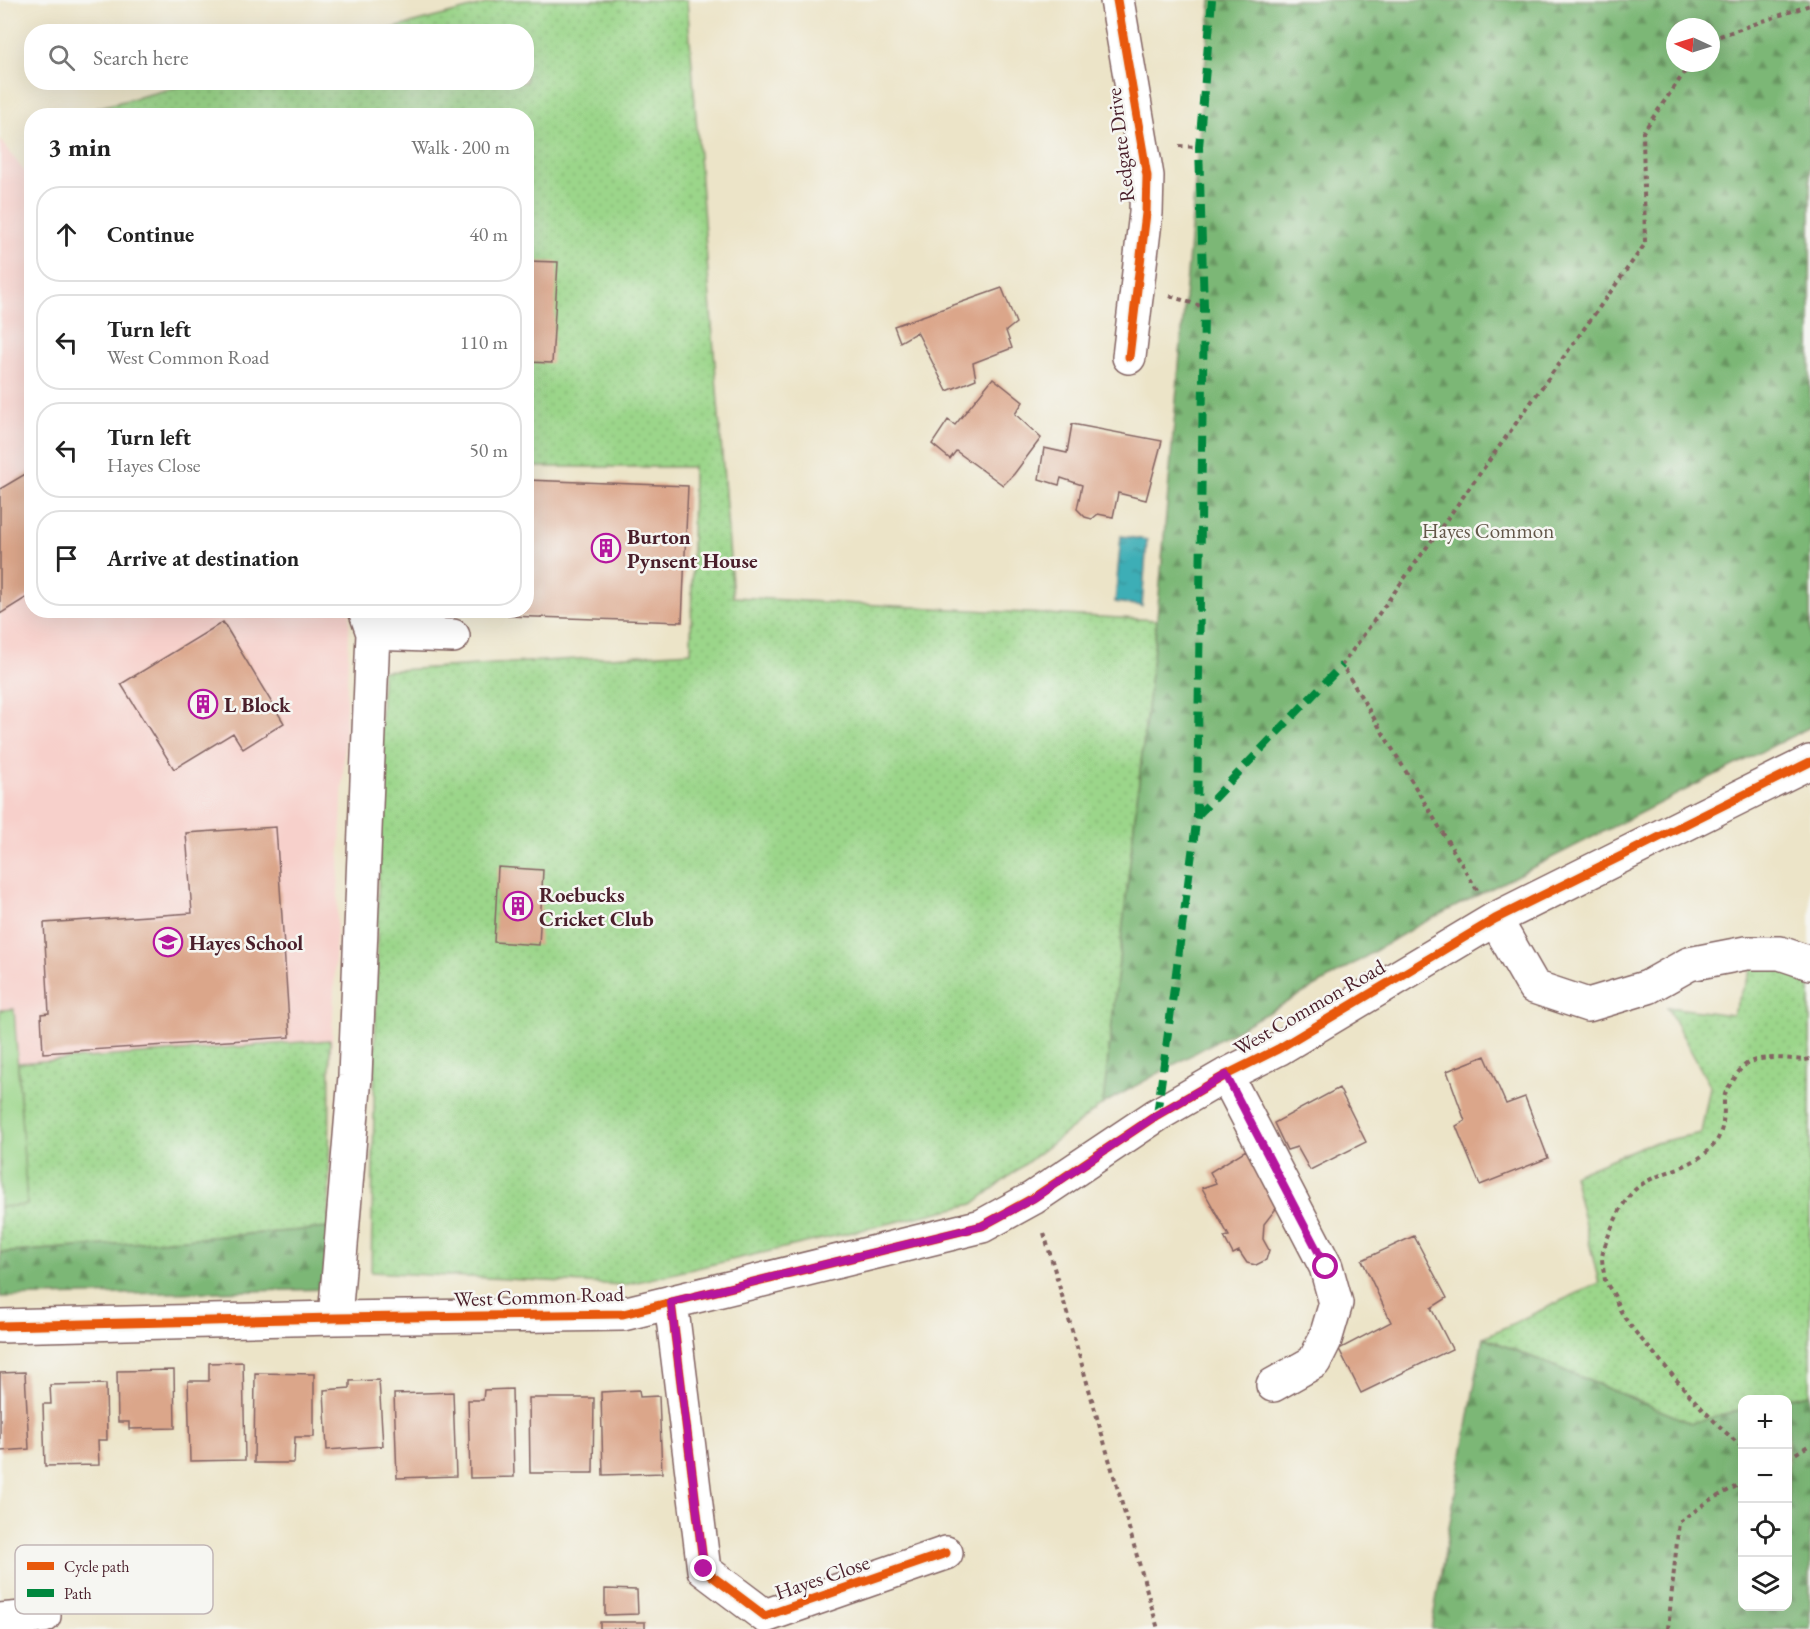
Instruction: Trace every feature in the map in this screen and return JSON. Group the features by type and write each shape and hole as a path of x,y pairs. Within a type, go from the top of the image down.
{"street":[{"name":"Redgate Drive","path":"1117,0 1147,177 1146,213 1129,357"},
{"path":"335,1318 355,1076 369,622 453,636"},
{"name":"West Common Road","path":"0,1326 623,1314 982,1226 1034,1198 1157,1115 1226,1075 1278,1049 1495,919 1810,762"},
{"path":"1495,919 1534,987 1588,1005 1648,987 1689,964 1746,953 1780,953 1810,963"},
{"path":"1226,1075 1326,1267 1336,1303 1325,1340 1314,1362 1273,1385"},
{"name":"Hayes Close","path":"671,1302 704,1569 765,1616 946,1552"},
{"path":"0,1620 44,1616"}],"path":[{"path":"1720,36 1810,5"},
{"path":"1495,919 1342,664 1645,244 1643,132 1685,72"},
{"path":"1738,1444 1681,1386 1633,1328 1619,1308 1606,1282 1602,1257 1620,1208 1638,1186 1680,1168 1713,1147 1724,1122 1726,1090 1745,1064 1768,1058 1810,1059"},
{"path":"1034,1198 1158,1629"},
{"path":"1792,1456 1810,1445"},
{"path":"1668,1629 1679,1522 1709,1501 1738,1486"}],"shaded area":[{"name":"Hayes School","path":"0,140 24,171 24,618 350,618 322,1274 0,1285"}],"green space":[{"path":"501,0 687,0 733,597 1157,620 1103,1104 973,1204 624,1285 371,1272 382,671 691,652 693,467 534,467 534,108 97,108 166,90 534,90 534,24 410,24"},
{"name":"Hayes Common","path":"1211,0 1810,0 1810,727 1413,928 1325,981 1103,1104 1156,629"},
{"path":"1754,964 1810,976 1810,1394 1792,1398 1792,1395 1738,1395 1738,1411 1691,1423 1484,1337 1599,1283 1573,1175 1645,1145 1701,1133 1710,1086 1667,1007 1732,1015"},
{"path":"14,1009 27,1205 0,1207 0,1010"},
{"path":"330,1040 329,1228 0,1253 0,1207 26,1205 18,1063"},
{"path":"329,1228 331,1289 0,1297 0,1253"},
{"path":"1483,1337 1691,1423 1738,1411 1738,1611 1792,1611 1792,1398 1810,1394 1810,1629 1431,1629"}],"water":[{"path":"1121,536 1147,540 1142,606 1115,602"}],"building":[{"path":"534,261 558,262 552,363 534,362"},
{"path":"1002,288 1016,323 1006,331 1012,348 973,363 976,379 947,391 917,332 900,342 894,326"},
{"path":"993,378 1023,402 1015,414 1041,438 1003,485 956,451 950,459 932,444 948,420 955,425"},
{"path":"1072,424 1162,441 1146,500 1118,493 1113,517 1098,514 1092,519 1085,517 1077,509 1082,485 1061,478 1059,485 1039,479 1044,448 1067,453"},
{"path":"24,475 24,599 0,614 0,489"},
{"name":"Burton Pynsent House","path":"534,480 688,486 682,622 534,617"},
{"name":"L Block","path":"223,622 284,723 243,749 233,733 174,769 121,684"},
{"path":"276,827 290,1037 43,1053 41,1014 49,1013 44,923 192,913 186,833"},
{"name":"Roebucks Cricket Club","path":"498,867 543,870 539,945 494,942"},
{"path":"1485,1056 1506,1104 1525,1097 1548,1158 1480,1185 1456,1126 1465,1121 1447,1071"},
{"path":"1339,1088 1366,1142 1310,1170 1297,1147 1287,1150 1274,1123"},
{"path":"1246,1150 1278,1206 1264,1224 1263,1239 1269,1250 1266,1260 1256,1265 1247,1263 1239,1251 1233,1254 1224,1237 1229,1236 1202,1188 1216,1183 1210,1172"},
{"path":"1414,1236 1447,1298 1431,1308 1452,1349 1361,1393 1339,1349 1391,1322 1362,1260"},
{"path":"243,1362 245,1460 190,1461 188,1381 209,1381 209,1363"},
{"path":"174,1370 175,1428 129,1429 129,1422 118,1422 117,1371"},
{"path":"25,1372 29,1449 0,1451 0,1373"},
{"path":"255,1373 314,1374 314,1437 295,1437 294,1463 254,1463"},
{"path":"379,1380 383,1446 327,1450 324,1390 350,1388 350,1381"},
{"path":"106,1384 107,1440 98,1440 99,1465 45,1466 43,1404 51,1404 50,1385"},
{"path":"512,1389 514,1477 470,1478 468,1400 483,1400 484,1390"},
{"path":"639,1390 640,1397 659,1396 662,1473 603,1475 601,1392"},
{"path":"453,1392 456,1476 397,1478 394,1394"},
{"path":"529,1398 594,1398 593,1473 530,1473"},
{"path":"605,1589 637,1590 638,1614 605,1615"},
{"path":"600,1622 645,1622 645,1629 600,1629"}],"marked path":[{"path":"1157,1115 1197,816 1204,307 1199,147 1212,0"},
{"path":"1197,816 1342,665"}],"cycle path":[{"path":"1117,0 1147,176 1146,213 1129,357"},
{"path":"0,1326 623,1314 982,1226 1033,1198 1157,1115 1226,1075 1278,1049 1495,919 1810,762"},
{"path":"671,1302 704,1570 765,1616 946,1553"}],"place":[{"name":"Burton Pynsent House","path":"606,548"},
{"name":"L Block","path":"203,704"},
{"name":"Roebucks Cricket Club","path":"518,906"},
{"name":"Hayes School","path":"168,942"}],"route":[{"path":"704,1569 671,1302 982,1226 1034,1198 1157,1115 1226,1075 1326,1267"}]}
